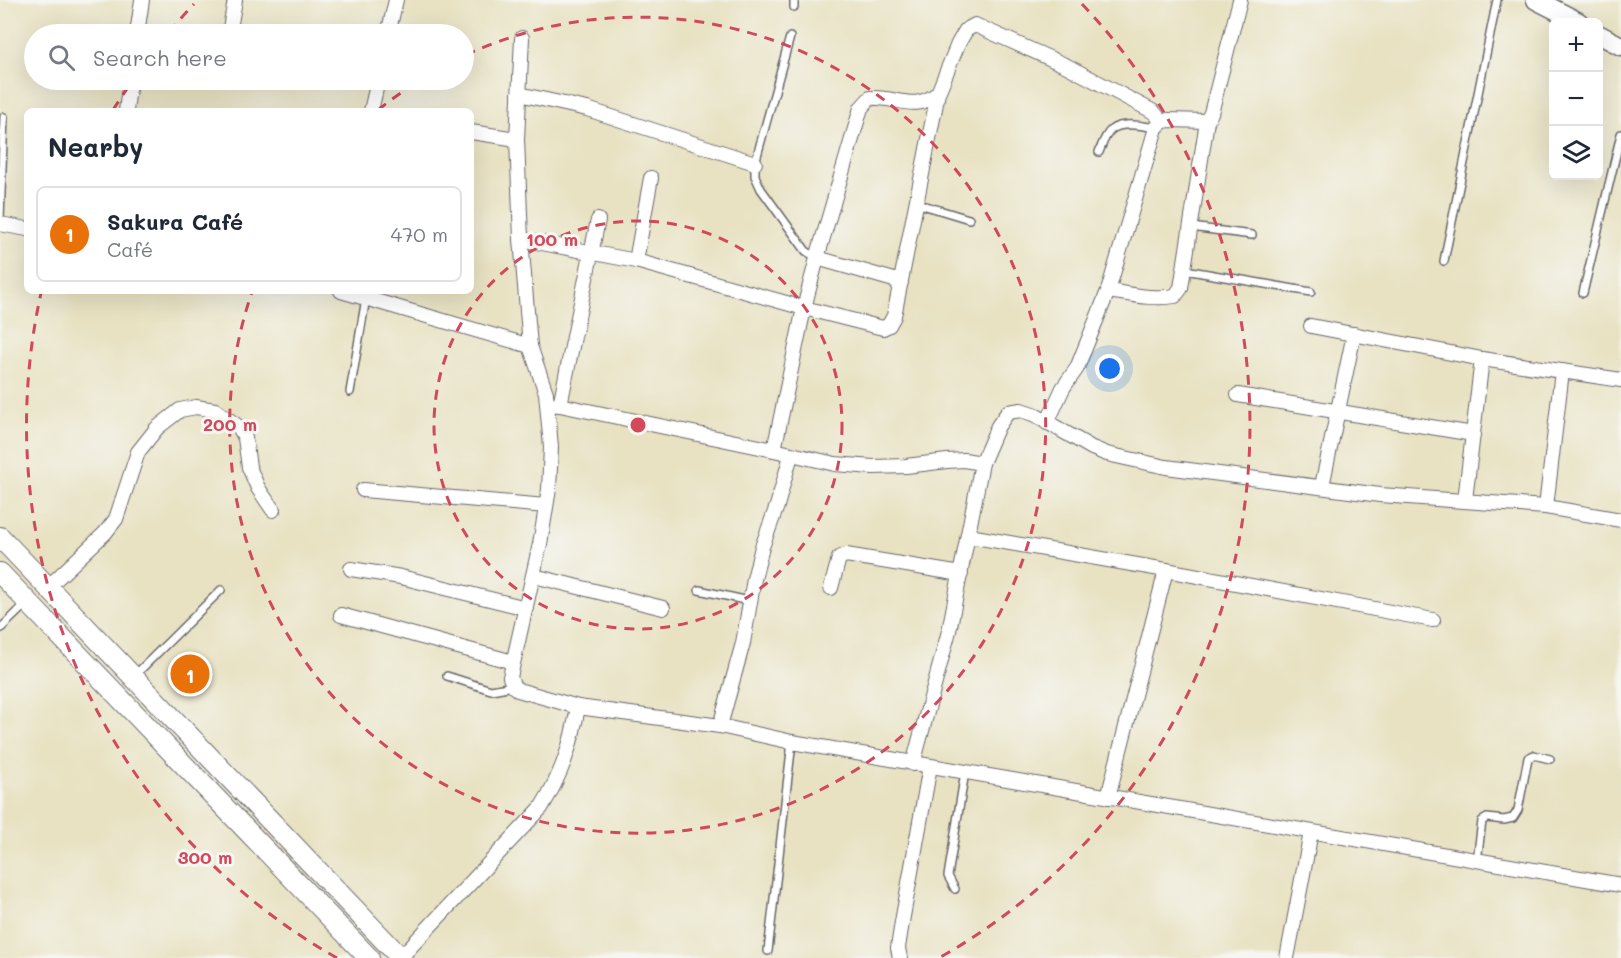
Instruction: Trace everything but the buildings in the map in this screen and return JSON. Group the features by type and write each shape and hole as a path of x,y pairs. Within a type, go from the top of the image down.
{"main road":[{"path":"0,537 400,958"},
{"path":"0,573 369,958"}],"street":[{"path":"138,24 142,0"},
{"path":"231,24 235,0"},
{"path":"390,24 396,0"},
{"path":"1108,291 1155,297 1175,296 1181,288 1207,121 1240,0"},
{"path":"1536,0 1569,14"},
{"path":"521,240 636,261 883,328 889,325 894,316 938,93 958,44 966,30 975,25 1067,66 1154,112 1159,125 1108,291 1077,368 1063,388 1047,423"},
{"path":"1603,36 1620,42"},
{"path":"522,38 517,139 521,240 530,346 546,393 554,405 835,464 873,467 964,460 982,463"},
{"path":"126,108 129,90"},
{"path":"372,108 376,90"},
{"path":"774,450 804,308 861,108 870,98 882,97 916,104 929,101 938,93"},
{"path":"519,94 587,109 755,163"},
{"path":"1159,125 1168,120 1207,121"},
{"path":"474,132 517,139"},
{"path":"636,261 651,178"},
{"path":"598,220 554,405 549,489 534,576 510,677 513,686 518,690 579,707 720,726 913,764 1621,885"},
{"path":"0,224 24,228"},
{"path":"817,258 901,282"},
{"path":"352,294 530,346"},
{"path":"1311,326 1482,359 1621,380"},
{"path":"1322,486 1354,334"},
{"path":"1465,500 1482,359"},
{"path":"1546,507 1562,371"},
{"path":"1238,395 1473,434"},
{"path":"47,588 105,533 116,519 138,452 157,428 180,410 196,407 215,410 239,427 245,438 253,478 273,510"},
{"path":"913,764 949,632 982,463 998,426 1008,412 1021,410 1034,414 1092,448 1130,460 1380,495 1546,507 1621,520"},
{"path":"720,726 743,643 749,601 762,547 777,506 791,455"},
{"path":"363,490 546,506"},
{"path":"969,536 1433,620"},
{"path":"831,588 839,558 846,555 961,574"},
{"path":"351,569 401,577 526,608"},
{"path":"1108,797 1166,570"},
{"path":"534,576 663,608"},
{"path":"340,615 513,662"},
{"path":"400,958 541,808 554,786 572,741 579,707"},
{"path":"900,958 898,948 902,922 930,766"},
{"path":"1287,958 1311,832"}],"lane":[{"path":"1444,261 1497,0"},
{"path":"790,37 755,163 755,176 761,189 806,251 817,258"},
{"path":"0,219 4,117"},
{"path":"1099,152 1113,128 1127,125 1159,125"},
{"path":"1583,294 1621,134"},
{"path":"916,203 969,219"},
{"path":"1191,227 1252,235"},
{"path":"1185,270 1311,292"},
{"path":"350,392 366,298"},
{"path":"132,678 221,590"},
{"path":"699,590 749,601"},
{"path":"0,629 27,603"},
{"path":"447,676 491,690 513,686"},
{"path":"768,951 792,742"},
{"path":"1477,861 1482,821 1487,818 1504,820 1513,818 1518,810 1528,758 1534,755 1550,759"},
{"path":"955,890 948,876 965,772"}],"place":[{"name":"Sakura Café","path":"190,674"}]}
